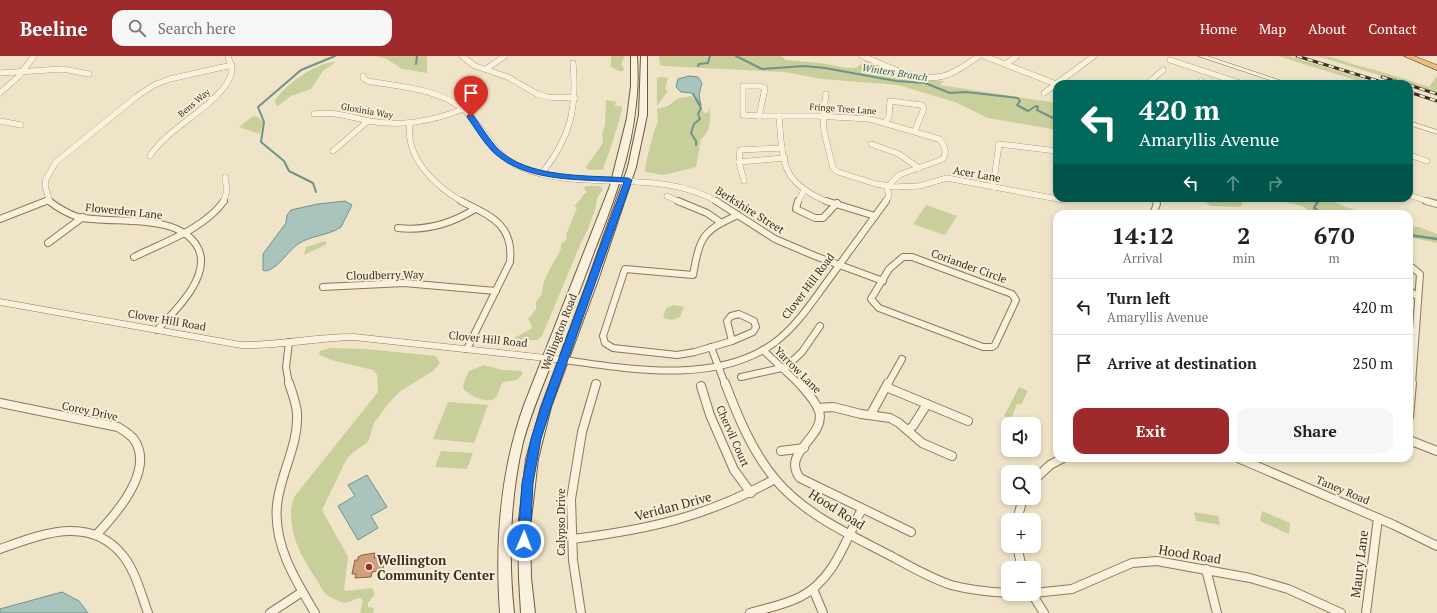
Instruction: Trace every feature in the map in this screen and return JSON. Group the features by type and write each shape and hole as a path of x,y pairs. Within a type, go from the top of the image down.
{"highway":[{"path":"1408,56 1437,68"}],"main road":[{"name":"Wellington Road","path":"507,613 504,582 505,538 507,503 514,459 523,426 548,358 623,180 625,151 632,111 634,56"},
{"name":"Wellington Road","path":"528,613 525,578 524,528 528,483 536,439 546,407 564,360 643,116 644,56"}],"street":[{"path":"0,93 23,72 34,56"},
{"path":"0,219 48,200 45,186 49,173 54,165 74,146 136,97 154,85 170,79 232,65 228,56"},
{"path":"462,56 470,63 508,77 544,96 574,98"},
{"path":"486,69 505,56"},
{"path":"862,56 917,75 938,77 954,72 979,56"},
{"path":"984,56 1053,83"},
{"path":"1006,64 1017,56"},
{"path":"1061,80 1094,56"},
{"path":"1201,56 1276,80"},
{"path":"1170,60 1232,80"},
{"path":"542,173 554,159 563,140 574,98 573,63"},
{"name":"Bens Way","path":"150,156 158,143 210,101 226,85 231,75 232,65"},
{"path":"0,73 63,69 89,74"},
{"path":"1152,80 1164,70"},
{"name":"Berkshire Street","path":"363,76 363,78 368,80 431,94 449,101 463,110 501,156 517,166 542,173 667,183 695,190 715,198 738,215 780,241 840,264"},
{"path":"1221,80 1224,77"},
{"name":"Fringe Tree Lane","path":"759,116 764,87 743,86 743,115 759,116 823,116 870,119 885,122 939,139 944,144 945,155 943,159 899,175 887,186"},
{"path":"1044,93 1053,86"},
{"path":"823,116 825,112 826,94"},
{"path":"885,122 889,117 890,101 921,105 924,108 915,132"},
{"name":"Gloxinia Way","path":"314,114 332,113 368,121 393,124 410,124 433,121 463,110"},
{"path":"779,116 782,148 790,176 804,190 875,216"},
{"name":"Acer Lane","path":"823,116 827,144 835,170 870,183 913,188 937,179 947,178 1053,198"},
{"path":"0,121 21,125"},
{"path":"333,151 368,121"},
{"path":"410,124 408,133 411,146 428,174 449,193 501,224 510,241 511,258 467,349"},
{"path":"1413,124 1437,132"},
{"path":"871,144 899,154 919,168"},
{"path":"994,187 1000,144 1053,150"},
{"path":"744,182 739,162 739,151 742,149 782,148"},
{"path":"1413,156 1427,161"},
{"path":"739,162 785,158"},
{"path":"134,257 206,219 221,206 227,189 225,177"},
{"name":"Clover Hill Road","path":"0,302 241,345 267,345 319,338 354,337 653,370 688,370 735,362 763,350 789,330 802,316 889,196 887,186"},
{"path":"804,190 796,205 796,209 816,218 823,218 837,203"},
{"path":"667,196 707,213 720,222"},
{"path":"1413,197 1437,204"},
{"name":"Flowerden Lane","path":"48,200 62,211 83,217 168,226 182,232 192,239 199,249 201,258 200,270 187,297 157,330"},
{"path":"398,228 412,229 435,227 457,220 475,209"},
{"path":"732,340 727,324 728,318 739,314 754,321 756,327 753,332 732,340 711,347 688,353 666,354 613,348 605,343 603,336 625,269 693,275 701,239 707,231 720,222 738,215"},
{"path":"48,243 83,217"},
{"name":"Coriander Circle","path":"912,257 1010,293 1016,300 995,345 992,347 983,347 876,306 871,299 883,281 899,258 912,257"},
{"path":"840,264 883,281"},
{"path":"1413,268 1420,272 1413,332"},
{"name":"Cloudberry Way","path":"323,287 404,283 496,291"},
{"path":"1413,293 1418,297"},
{"path":"741,377 781,368 793,362 820,326"},
{"path":"289,342 286,365 287,376 297,410 297,426 292,450 279,490 276,520 282,551 291,572 315,613"},
{"name":"Hood Road","path":"711,347 752,444 775,479 808,508 848,533 943,582 984,592 1001,593"},
{"name":"Yarrow Lane","path":"763,350 810,396 818,408 820,421 818,427 793,464 795,474 862,509"},
{"path":"871,414 902,359"},
{"name":"Calypso Drive","path":"581,613 576,587 571,499 582,432 596,384"},
{"name":"Chervil Court","path":"700,386 710,415 731,463 751,492"},
{"path":"886,387 968,421"},
{"name":"Corey Drive","path":"0,403 118,427 132,436 139,452 137,475 125,501 97,534"},
{"path":"908,430 913,426 927,404"},
{"path":"818,408 833,406 862,415 871,414 891,418 908,430 918,442 952,456"},
{"path":"1413,442 1437,451"},
{"path":"781,451 798,447 804,448"},
{"path":"1041,473 1056,462"},
{"name":"Taney Road","path":"1247,462 1378,518 1437,546"},
{"name":"Veridan Drive","path":"573,539 614,534 681,521 724,506 775,479"},
{"path":"750,613 787,602 813,589 828,574 848,533 862,509 911,532"},
{"name":"Maury Lane","path":"1366,613 1378,518"},
{"path":"0,549 32,537 59,531 87,532 97,534 117,548 124,558 148,613"},
{"name":"Hood Road","path":"1041,592 1072,589 1140,561 1157,562 1206,569 1273,584 1341,613"},
{"path":"1206,569 1217,613"},
{"path":"813,589 823,613"},
{"path":"270,613 302,592"},
{"path":"1037,601 1044,613"}],"green space":[{"path":"375,56 427,56 427,73 402,69 387,59"},
{"path":"611,56 625,56 621,64 624,68 623,71 619,71 611,67"},
{"path":"659,56 781,56 786,60 821,63 846,68 856,68 865,61 919,80 944,81 940,85 1053,102 1053,129 988,118 955,102 898,85 822,79 784,72 660,65"},
{"path":"1278,56 1289,56 1367,80 1355,80"},
{"path":"1317,56 1333,58 1407,80 1395,80"},
{"path":"336,62 323,71 311,89 291,96 278,106 276,105 275,101 279,95 293,82 311,70"},
{"path":"1437,76 1437,93 1413,86 1413,82 1429,87"},
{"path":"657,78 668,78 665,89 668,91 657,106"},
{"path":"691,96 700,105 704,113 708,112 710,106 710,124 705,136 701,139 696,167 664,175 645,172 650,147 658,122 657,109 668,106 677,99"},
{"path":"606,100 617,102 614,105 622,107 622,111 611,148 603,168 604,170 588,170 586,167 603,143 602,135 605,125"},
{"path":"253,116 258,117 263,122 260,134 239,127"},
{"path":"587,186 599,186 603,189 597,198 596,207 588,229 542,336 537,340 514,341 514,338 531,329 532,326 528,319 536,309 536,302 542,294 546,276 561,249 561,244 567,239 566,235 577,208 574,206 587,192 583,188"},
{"path":"1205,202 1243,202 1241,207 1211,206"},
{"path":"1286,202 1335,202 1356,210 1308,210 1302,206"},
{"path":"926,205 957,216 945,235 913,224"},
{"path":"1413,227 1419,227 1437,234 1437,243 1413,238"},
{"path":"325,241 327,244 304,255 306,247"},
{"path":"674,305 684,307 680,317 672,320 663,318 666,308"},
{"path":"330,348 366,349 436,356 440,363 433,371 399,392 388,404 374,423 368,442 352,453 346,460 322,510 348,557 344,590 347,591 372,588 375,594 368,603 368,607 374,608 373,613 360,613 363,601 361,598 344,603 326,594 300,551 291,519 291,508 294,497 378,392 377,375 373,370 335,361 319,355 320,351"},
{"path":"484,365 503,370 521,371 523,374 517,380 503,382 497,396 494,399 482,400 465,391 463,388 469,371"},
{"path":"1019,387 1028,391 1021,405 1017,404 1012,417 1004,416"},
{"path":"448,402 488,405 474,443 433,439"},
{"path":"441,451 473,453 467,469 435,467"},
{"path":"1262,511 1290,523 1289,534 1260,521"},
{"path":"1194,512 1218,516 1220,525 1196,521"}],"water":[{"path":"689,76 698,77 702,83 699,95 701,105 692,93 681,92 676,87 678,79"},
{"path":"345,201 352,205 341,227 331,232 303,241 294,247 274,267 269,270 263,270 263,254 286,223 287,215 291,210 318,204"},
{"path":"367,475 387,507 371,516 378,528 358,540 338,506 355,496 348,485"},
{"path":"62,592 79,601 88,613 0,613 0,609"}],"building":[{"name":"Wellington Community Center","path":"375,553 374,558 385,556 383,570 372,572 371,577 355,578 356,574 352,574 355,560 358,560 358,557 362,555"}],"waterway":[{"path":"316,192 313,183 289,171 284,161 261,142 264,122 258,107 301,70 335,56"},
{"path":"416,64 417,56"},
{"path":"698,66 699,64 708,63 710,56"},
{"name":"Winters Branch","path":"736,56 762,69 804,66 825,68 896,81 925,83 950,93 966,92 1018,98 1020,101 1017,105 1028,111 1036,106 1038,107 1037,110 1053,118"},
{"path":"693,94 701,108 698,114 700,119 694,124 691,133 696,141 696,145"},
{"name":"Winters Branch","path":"1317,202 1314,208 1317,210"},
{"name":"Winters Branch","path":"1413,236 1437,239"}],"railway":[{"path":"1297,56 1375,80"},
{"path":"1382,77 1392,80"},
{"path":"1413,86 1437,94"},
{"path":"1413,93 1437,101"}],"place":[{"name":"Wellington Community Center","path":"369,567"}],"route":[{"path":"471,117 495,150 501,156 517,166 555,175 628,180 569,347 546,407 536,439 528,483 524,541"}]}
